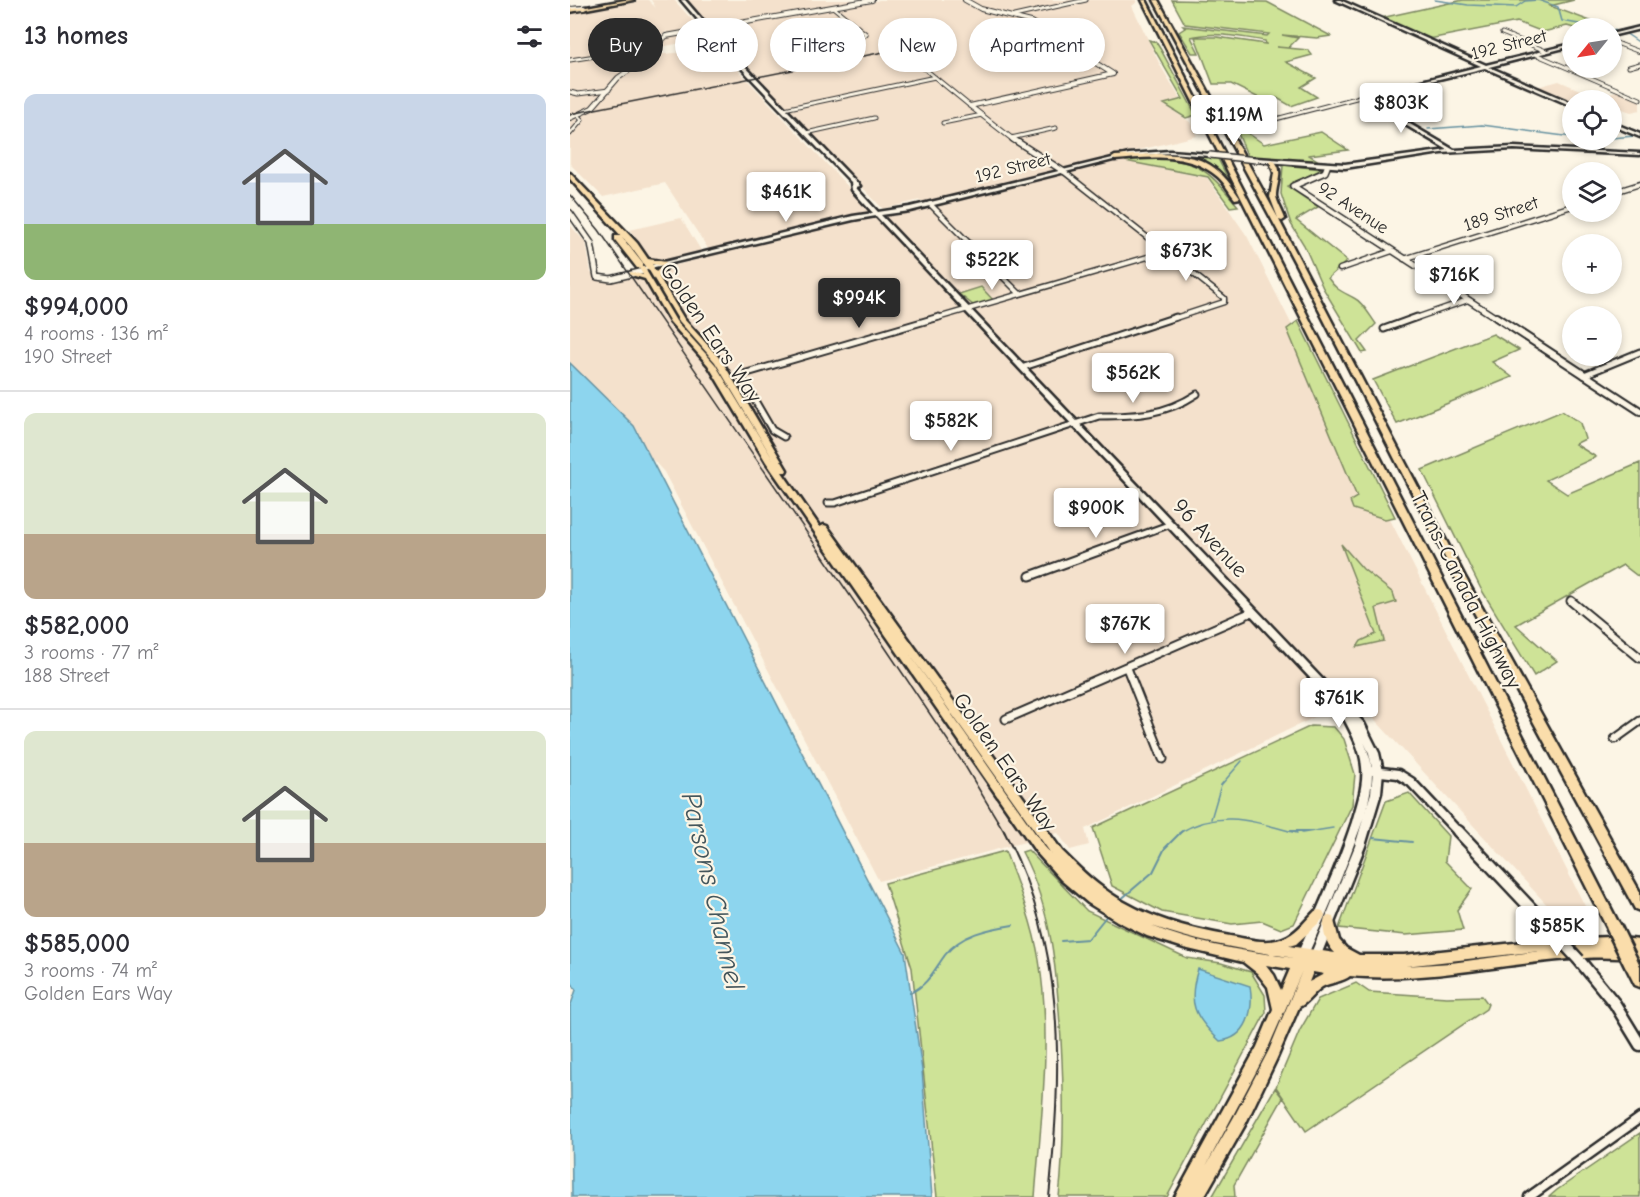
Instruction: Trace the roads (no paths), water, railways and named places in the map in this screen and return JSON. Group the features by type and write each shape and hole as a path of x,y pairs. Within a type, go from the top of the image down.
{"highway":[{"name":"Trans-Canada Highway","path":"1144,0 1613,926 1636,960 1640,980"},
{"name":"Trans-Canada Highway","path":"1157,1 1298,261 1460,577 1640,905"},
{"path":"570,10 584,8"},
{"name":"Trans-Canada Highway","path":"1210,99 1258,201 1329,322"},
{"path":"1115,158 1159,155 1195,162 1209,168 1220,175 1257,224"},
{"path":"1273,162 1277,171 1273,192 1274,200 1296,249 1298,261"},
{"name":"Golden Ears Way","path":"570,175 648,270"},
{"name":"Golden Ears Way","path":"570,182 648,270"},
{"path":"648,270 664,265"}],"main road":[{"path":"584,8 632,0"},
{"name":"96 Avenue","path":"679,0 695,18"},
{"name":"96 Avenue","path":"683,0 697,18"},
{"path":"1337,0 1562,101"},
{"path":"1622,32 1640,28"},
{"name":"192 Street","path":"1360,97 1562,47"},
{"name":"96 Avenue","path":"748,72 853,183 860,187 902,237 1360,726 1373,751 1372,771"},
{"path":"1360,97 1453,151"},
{"path":"1622,128 1640,136"},
{"name":"192 Street","path":"664,265 930,204 1115,158 1159,152 1327,167 1351,166 1453,151 1556,148 1640,154"},
{"path":"631,274 664,265"},
{"name":"Golden Ears Way","path":"648,270 681,320 718,361 783,470 851,567 1050,843 1078,874 1155,929 1266,948 1306,960"},
{"name":"Golden Ears Way","path":"648,270 673,322 711,364 769,460 1021,822 1053,865 1080,891 1116,916 1155,929 1192,947 1245,957 1427,971 1583,952 1636,960"},
{"path":"1196,1197 1240,1120 1324,918 1363,836 1376,793 1372,771"},
{"path":"1266,948 1292,940 1324,918"},
{"path":"1324,918 1329,936 1335,946 1362,967"},
{"name":"Golden Ears Way","path":"1362,967 1576,944 1640,945"},
{"path":"1245,957 1270,977 1284,1011"},
{"path":"1182,1197 1284,1011 1308,988 1322,980 1362,967"}],"street":[{"path":"758,19 872,0"},
{"path":"965,0 981,9 1035,23 1113,74 970,105"},
{"path":"1014,16 1086,0"},
{"path":"833,7 846,18"},
{"path":"1502,33 1546,51"},
{"path":"1622,45 1640,52"},
{"path":"1535,54 1640,99"},
{"path":"570,60 588,57"},
{"path":"1629,67 1640,64"},
{"path":"570,118 579,117 626,72"},
{"path":"929,72 1011,138 1064,171 1224,298 1224,302 1024,367"},
{"path":"784,109 935,77"},
{"path":"570,92 578,94 609,90"},
{"name":"192 Street","path":"1245,127 1360,97"},
{"path":"944,123 982,115"},
{"path":"570,134 582,120 579,117"},
{"path":"806,133 874,118"},
{"path":"1011,138 1056,128"},
{"name":"92 Avenue","path":"1327,167 1325,172 1293,185 1640,411"},
{"path":"1622,190 1640,184"},
{"path":"930,204 1020,294"},
{"name":"189 Street","path":"1404,259 1562,209"},
{"path":"570,213 591,243 597,270 595,275 603,279 631,274"},
{"path":"1340,269 1392,251"},
{"path":"784,437 772,430 740,379 740,375 1165,252"},
{"path":"597,270 611,275 648,270"},
{"path":"1384,329 1468,300"},
{"path":"1584,375 1640,352"},
{"path":"828,503 834,503 1076,423 1109,414 1144,416 1185,402 1197,394"},
{"path":"1030,576 1171,524"},
{"path":"1571,601 1640,658"},
{"path":"1006,719 1252,612"},
{"path":"1127,668 1163,759"},
{"path":"1615,739 1640,721"},
{"path":"1372,771 1398,774 1411,782 1579,960 1615,1004 1640,1045"},
{"path":"1529,1197 1640,1118"}],"water":[{"name":"Parsons Channel","path":"570,363 634,426 905,953 922,1070 932,1197 572,1197 570,1007 576,990 570,980"},
{"path":"1198,969 1250,986 1250,1013 1243,1029 1237,1035 1220,1041 1199,1017 1193,1000"}],"waterway":[{"path":"1435,0 1468,5 1516,7 1525,1 1538,0 1558,7 1562,21"},
{"path":"1625,33 1640,43"},
{"path":"1428,129 1482,125 1562,136"},
{"path":"1622,137 1635,136"},
{"path":"1211,819 1221,785 1242,761"},
{"path":"1181,832 1194,825 1223,819 1252,822 1297,833"},
{"path":"1302,833 1333,828"},
{"path":"1291,831 1312,831"},
{"path":"1119,901 1153,872 1165,848 1181,832"},
{"path":"1373,838 1412,842"},
{"path":"1061,941 1088,939 1108,914"},
{"path":"910,993 926,981 945,955 959,942 985,931 1013,925"}],"railway":[{"path":"570,114 878,53"},
{"path":"570,195 599,230 862,613 965,766 1005,832"},
{"path":"1005,832 1025,876 1039,920 1049,965 1055,1010 1056,1102 1049,1197"}]}
